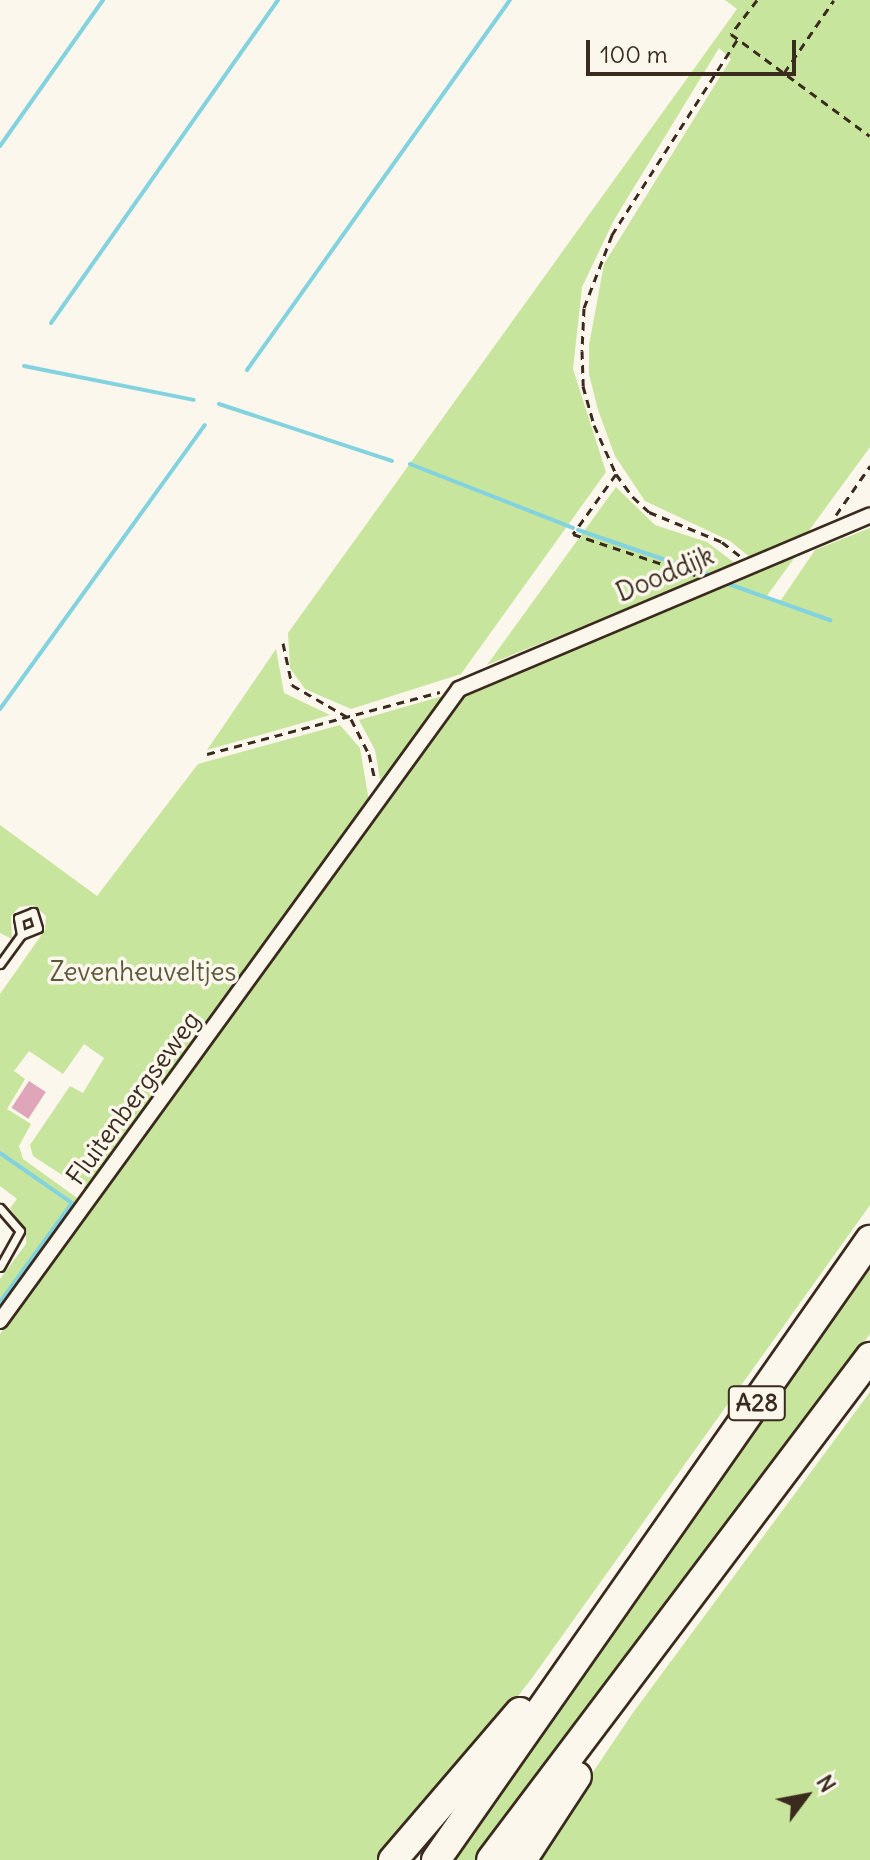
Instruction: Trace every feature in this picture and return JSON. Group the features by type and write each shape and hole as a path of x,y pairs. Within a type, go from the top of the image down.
{"highway":[{"name":"A28","path":"436,1860 870,1240"},
{"name":"A28","path":"491,1860 870,1357"},
{"name":"A28","path":"393,1860 488,1754 591,1617 644,1565"},
{"name":"A28","path":"522,1860 617,1716 647,1654"}],"street":[{"name":"Dooddijk","path":"479,678 870,515"},
{"name":"Fluitenbergseweg","path":"0,1321 463,686 479,678"}],"lane":[{"path":"0,964 21,935"},
{"path":"0,1208 20,1231 0,1267"}],"path":[{"path":"757,0 731,34 870,136"},
{"path":"784,73 834,0"},
{"path":"737,40 612,235 584,308 583,386 616,474 649,512 722,542 748,565"},
{"path":"822,534 870,466"},
{"path":"616,474 573,534 710,581"},
{"path":"283,643 292,685 349,718 369,754 380,800"},
{"path":"207,754 463,686"}],"green space":[{"path":"725,0 870,0 870,447 805,536 751,558 730,541 645,501 615,456 589,374 589,345 604,264 731,59 719,48 614,220 582,287 573,369 606,472 461,674 351,709 305,689 290,668 288,633 737,9"},
{"path":"616,487 655,525 707,542 736,564 487,665"},
{"path":"870,528 870,1205 532,1678 468,1761 380,1860 0,1860 0,1334 472,688 795,557 766,597 779,603 815,550"},
{"path":"276,649 284,693 330,715 207,750"},
{"path":"446,695 381,785 375,750 359,720"},
{"name":"Zevenheuveltjes","path":"340,725 360,748 369,801 90,1188 82,1188 33,1156 30,1145 70,1086 83,1093 104,1058 84,1044 63,1074 29,1051 14,1071 25,1079 7,1109 31,1124 19,1146 23,1159 80,1200 0,1312 0,1279 26,1244 26,1232 10,1208 17,1199 0,1186 0,994 45,930 46,916 34,905 19,907 11,916 12,939 0,933 0,825 97,896 198,764"},
{"path":"870,1254 870,1334 479,1860 447,1860"},
{"path":"870,1392 870,1860 534,1860 632,1714"}],"building":[{"path":"29,1081 46,1092 28,1119 12,1108"}],"waterway":[{"path":"0,146 103,0"},
{"path":"51,323 278,0"},
{"path":"247,370 510,0"},
{"path":"24,366 194,400"},
{"path":"219,404 392,461"},
{"path":"0,709 205,425"},
{"path":"410,464 573,528"},
{"path":"578,530 712,576"},
{"path":"723,582 830,620"},
{"path":"0,1153 72,1203 0,1302"}]}
